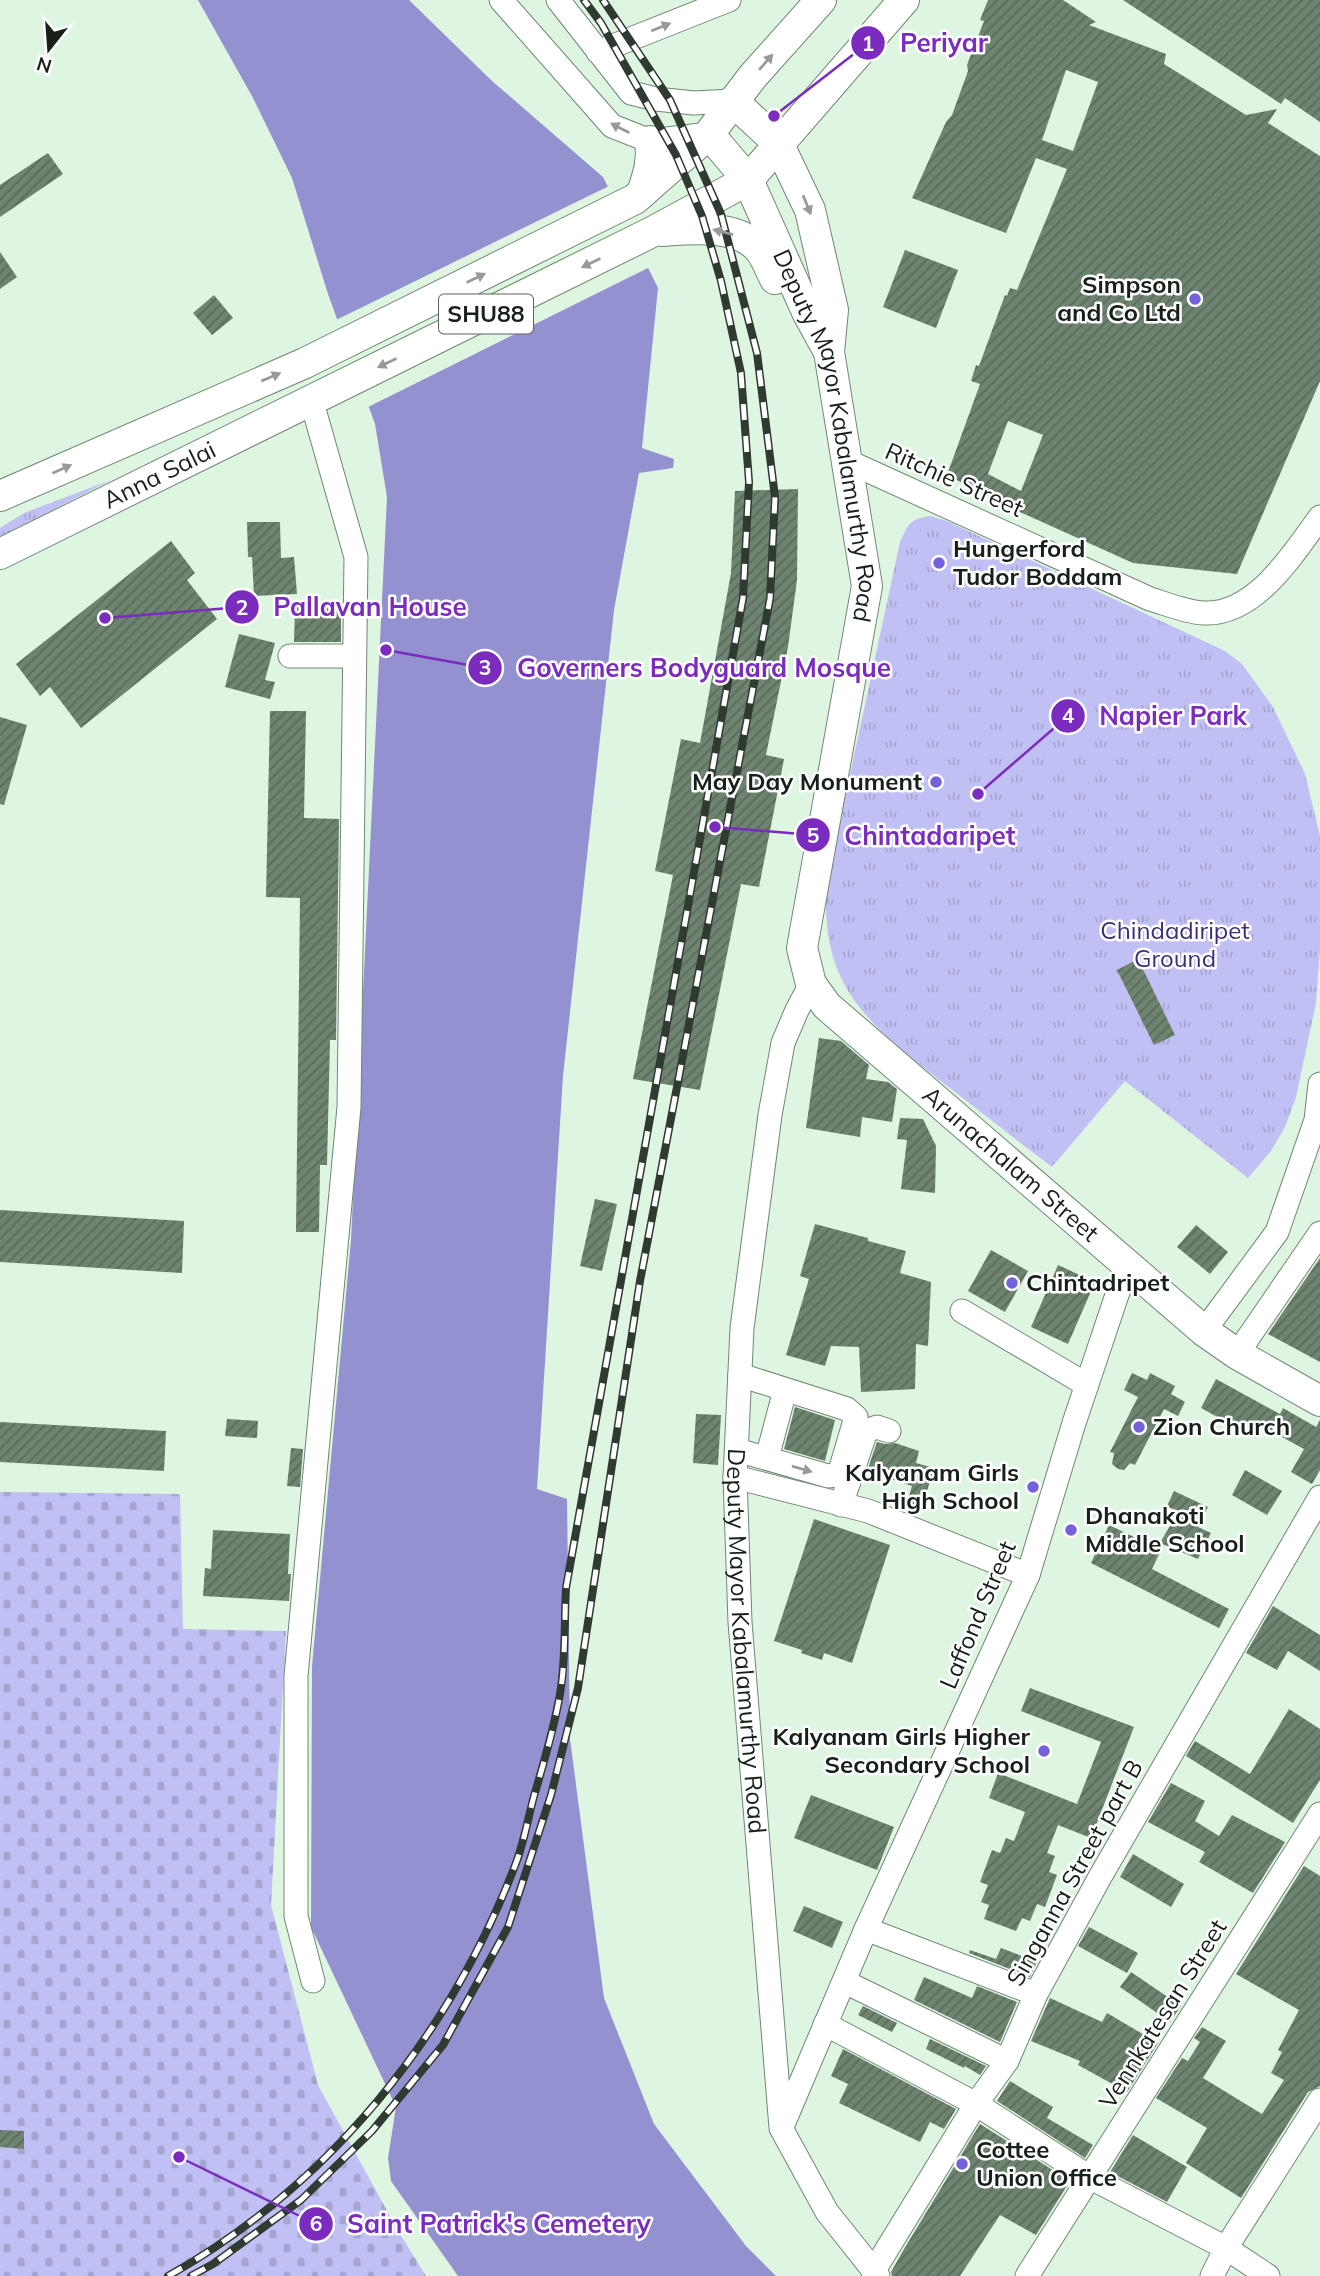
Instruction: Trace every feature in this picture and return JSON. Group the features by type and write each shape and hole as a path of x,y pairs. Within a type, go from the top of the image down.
{"main road":[{"name":"SHU88","path":"638,196 709,134 733,102 821,0"},
{"name":"SHU88","path":"316,397 652,232 748,180 904,0"},
{"path":"733,102 778,143 810,210 833,310 829,352"},
{"name":"Deputy Mayor Kabalamurthy Road","path":"709,134 748,180 807,312 829,352 866,586 802,948"},
{"path":"638,196 650,170 650,141"},
{"name":"Anna Salai","path":"0,496 305,363 638,196"},
{"path":"652,232 702,228 741,237 759,248 798,322 829,352"},
{"name":"Anna Salai","path":"0,554 316,397"},
{"name":"Arunachalam Street","path":"802,948 811,984 827,1006 1204,1331 1320,1401"}],"street":[{"path":"501,0 612,126 650,141 709,134"},
{"path":"558,0 631,93 694,103 733,102"},
{"path":"598,52 729,0"},
{"path":"313,1981 296,1916 296,1676 349,1107 356,557 316,397"},
{"name":"Ritchie Street","path":"847,461 1150,599 1202,613 1233,610 1252,596 1279,572 1320,517"},
{"path":"290,656 354,656"},
{"name":"Deputy Mayor Kabalamurthy Road","path":"811,984 783,1043 769,1115 742,1328 735,1477 740,1622 781,2128 827,2212 875,2274"},
{"path":"1204,1331 1277,1232 1316,1121 1320,1084"},
{"path":"1237,1353 1320,1233"},
{"name":"Laffond Street","path":"781,2128 866,1929 1028,1574 1127,1265"},
{"path":"962,1311 1087,1385"},
{"path":"737,1450 828,1476 836,1475 840,1471 856,1416 848,1409 740,1375"},
{"path":"767,1458 785,1390"},
{"path":"841,1505 866,1431 877,1427 889,1431"},
{"path":"735,1477 868,1511 1028,1574"},
{"name":"Singanna Street part B","path":"875,2274 976,2104 1007,2061 1036,1994 1100,1877 1320,1497"},
{"name":"Vennkatesan Street","path":"1027,2276 1320,1814"},
{"path":"866,1929 1036,1994"},
{"path":"845,1982 1007,2061"},
{"path":"825,2024 976,2104 1091,2178 1226,2248 1268,2276"},
{"path":"1212,2276 1226,2248 1320,2100"}],"green space":[{"path":"111,480 0,537 0,528 24,513"},
{"name":"Chindadiripet Ground","path":"930,516 947,521 1225,651 1242,664 1273,707 1305,774 1320,836 1320,949 1316,1003 1296,1097 1285,1127 1271,1151 1248,1178 1125,1081 1052,1167 892,1042 864,1013 842,980 833,957 828,932 827,881 900,542 911,523"},
{"path":"0,1492 180,1494 183,1629 286,1631 271,1905 318,2085 397,2229 426,2276 0,2276"}],"shaded area":[{"path":"198,0 409,0 492,81 603,177 658,288 642,448 674,459 673,468 639,473 614,610 563,1076 537,1489 567,1499 570,1739 604,1998 654,2124 746,2246 776,2276 458,2276 391,2181 388,2158 396,2107 311,1927 312,1666 351,1240 387,497 375,424 328,294 292,178 252,96"}],"pier":[{"path":"611,185 652,266 366,408 334,321"}],"building":[{"name":"Simpson and Co Ltd","path":"988,0 1063,0 1096,22 1089,25 1166,54 1164,64 1246,115 1277,109 1268,123 1320,156 1320,381 1237,574 1133,563 1013,509 947,475 980,384 971,381 976,365 979,366 1005,295 1007,296 1010,288 1017,290 1067,169 1036,158 1006,233 912,198 946,122 952,115 984,21 980,20","holes":["1066,70 1098,82 1073,151 1042,140","1008,421 1043,435 1021,491 988,474"]},
{"path":"1123,0 1320,0 1320,122 1285,98 1281,104"},
{"path":"48,153 63,174 0,217 0,185"},
{"path":"905,250 958,270 936,328 883,307"},
{"path":"0,252 17,277 0,289"},
{"path":"214,295 233,318 212,335 193,313"},
{"path":"798,489 797,580 788,647 766,755 784,759 759,887 741,884 700,1090 633,1079 673,875 655,871 681,739 700,743 731,573 735,491"},
{"path":"247,522 280,522 281,558 294,557 297,594 254,596 252,557 248,557"},
{"path":"171,541 195,573 187,580 217,619 81,728 50,687 40,696 16,664"},
{"path":"295,607 341,609 341,642 294,642"},
{"path":"239,634 275,643 265,680 275,682 270,699 225,687"},
{"path":"270,711 306,711 304,818 339,819 336,1040 330,1040 327,1165 320,1165 319,1232 296,1232 300,898 266,897"},
{"path":"0,717 27,725 4,805 0,804"},
{"path":"1138,959 1175,1035 1154,1045 1117,970"},
{"path":"819,1038 841,1041 869,1065 866,1079 888,1082 897,1089 892,1122 862,1117 860,1137 806,1128"},
{"path":"900,1118 923,1119 936,1146 935,1193 901,1189 907,1140 897,1139"},
{"path":"595,1199 617,1204 602,1271 580,1266"},
{"path":"0,1210 184,1221 182,1273 0,1262"},
{"path":"815,1224 906,1251 900,1273 931,1282 928,1346 916,1344 915,1389 861,1392 859,1347 831,1346 825,1366 786,1355 809,1279 800,1276"},
{"path":"1196,1225 1228,1252 1210,1274 1177,1247"},
{"path":"991,1250 1028,1271 1005,1312 968,1291"},
{"path":"1320,1258 1320,1362 1268,1334"},
{"path":"1058,1265 1095,1282 1068,1344 1031,1327"},
{"name":"Zion Church","path":"1132,1373 1147,1380 1150,1373 1175,1386 1171,1394 1185,1402 1178,1416 1164,1409 1135,1465 1130,1463 1124,1470 1112,1464 1114,1453 1110,1452 1138,1397 1124,1390"},
{"path":"1216,1379 1280,1414 1283,1408 1316,1427 1320,1420 1320,1470 1312,1484 1291,1472 1304,1449 1262,1426 1256,1438 1201,1408"},
{"path":"795,1407 835,1420 825,1461 784,1449"},
{"path":"696,1414 721,1415 718,1465 693,1463"},
{"path":"227,1419 258,1421 257,1438 225,1436"},
{"path":"0,1422 166,1431 164,1471 0,1462"},
{"path":"877,1442 895,1443 919,1451 916,1463 934,1468 921,1511 906,1506 912,1486 867,1471"},
{"path":"291,1448 303,1449 300,1487 287,1486"},
{"path":"1245,1470 1282,1491 1267,1515 1232,1495"},
{"path":"1174,1491 1208,1507 1198,1527 1211,1533 1198,1559 1160,1543 1178,1512 1167,1506"},
{"path":"814,1519 890,1545 852,1663 824,1653 822,1660 774,1641"},
{"path":"1109,1525 1161,1550 1152,1569 1229,1609 1219,1628 1091,1563"},
{"path":"213,1530 290,1534 289,1601 203,1596 205,1568 211,1569"},
{"path":"1273,1606 1320,1635 1320,1671 1288,1651 1277,1670 1246,1653"},
{"path":"1030,1688 1134,1727 1091,1838 1058,1825 1047,1853 1055,1856 1049,1872 1057,1875 1045,1907 1037,1904 1030,1921 1022,1918 1016,1931 984,1919 989,1905 981,1902 988,1885 980,1882 992,1850 1000,1853 1006,1838 1014,1841 1025,1812 989,1798 998,1773 1077,1804 1101,1742 1021,1711"},
{"path":"1289,1709 1320,1729 1320,1780 1293,1823 1186,1756 1195,1741 1250,1774"},
{"path":"1171,1783 1205,1801 1195,1821 1219,1836 1232,1815 1285,1842 1253,1893 1199,1862 1205,1852 1148,1822"},
{"path":"811,1795 894,1827 877,1870 794,1838"},
{"path":"1133,1854 1184,1884 1171,1907 1120,1877"},
{"path":"1304,1866 1320,1876 1320,2086 1308,2092 1241,2198 1186,2163 1207,2128 1156,2098 1182,2058 1188,2061 1200,2042 1194,2038 1202,2027 1226,2041 1203,2078 1262,2114 1284,2080 1271,2073 1282,2052 1278,2050 1299,2010 1236,1974"},
{"path":"804,1906 843,1922 832,1948 793,1931"},
{"path":"1089,1927 1138,1953 1127,1973 1078,1946"},
{"path":"1001,1948 1037,1962 1030,1977 969,1953 970,1950 996,1959"},
{"path":"1131,1972 1181,2006 1170,2022 1120,1987"},
{"path":"924,1977 972,1998 977,1986 1017,2002 1000,2042 914,2000"},
{"path":"1050,1998 1102,2022 1107,2013 1158,2043 1127,2092 1078,2065 1080,2061 1031,2041"},
{"path":"863,2006 897,2023 892,2032 858,2015"},
{"path":"930,2039 986,2066 980,2075 965,2066 964,2068 926,2049"},
{"path":"843,2049 956,2109 944,2129 930,2122 920,2142 839,2103 848,2084 831,2076"},
{"path":"1010,2081 1053,2107 1047,2118 1093,2145 1085,2158 997,2101"},
{"path":"980,2124 1070,2181 1036,2235 1000,2215 960,2276 892,2276 891,2272 904,2249"},
{"path":"0,2130 24,2131 24,2149 0,2147"},
{"path":"1133,2135 1187,2167 1167,2202 1110,2172"}],"railway":[{"path":"168,2276 227,2239 281,2197 332,2151 378,2100 420,2046 457,1988 489,1927 516,1863 560,1694 566,1588 743,598 749,482 741,373 721,281 702,216 676,155 601,23 584,0"},
{"path":"191,2276 213,2264 301,2200 372,2131 443,2045 508,1927 551,1795 578,1688 640,1281 770,599 775,497 757,353 721,214 670,100 603,0"}],"place":[{"name":"Periyar","path":"774,116"},
{"name":"Simpson and Co Ltd","path":"1195,299"},
{"name":"Hungerford Tudor Boddam","path":"939,563"},
{"name":"Pallavan House","path":"105,618"},
{"name":"Governers Bodyguard Mosque","path":"386,650"},
{"name":"May Day Monument","path":"936,782"},
{"name":"Napier Park","path":"978,794"},
{"name":"Chintadaripet","path":"715,827"},
{"name":"Chintadripet","path":"1012,1283"},
{"name":"Zion Church","path":"1139,1427"},
{"name":"Kalyanam Girls High School","path":"1033,1487"},
{"name":"Dhanakoti Middle School","path":"1071,1530"},
{"name":"Kalyanam Girls Higher Secondary School","path":"1044,1751"},
{"name":"Saint Patrick's Cemetery","path":"179,2157"},
{"name":"Cottee Union Office","path":"962,2164"}]}
